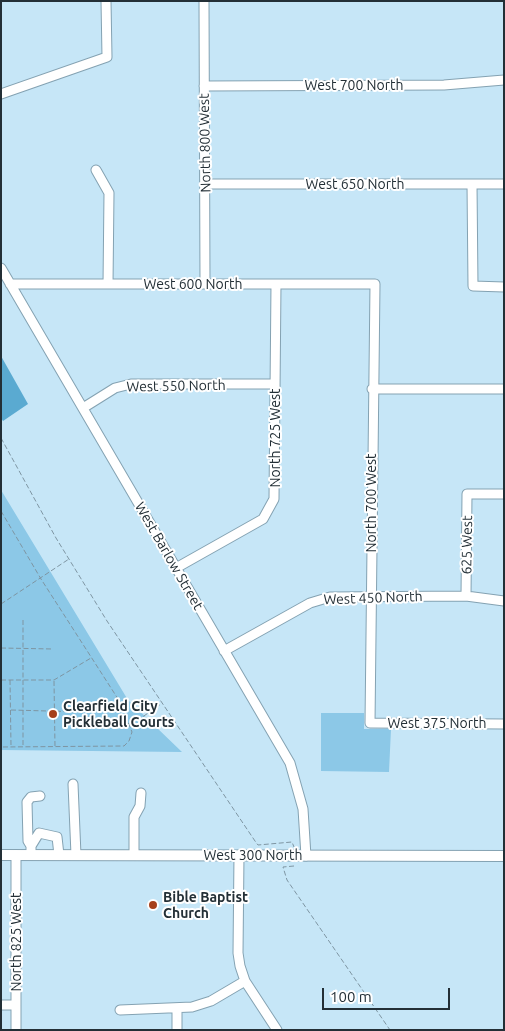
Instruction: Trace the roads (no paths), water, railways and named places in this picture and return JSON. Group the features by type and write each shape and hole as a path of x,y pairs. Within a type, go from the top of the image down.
{"main road":[{"name":"West 300 North","path":"1,855 16,855 31,850 59,855 504,856"}],"street":[{"path":"1,94 107,57 106,1"},
{"name":"North 800 West","path":"204,1 205,284"},
{"name":"West 700 North","path":"204,86 444,85 504,80"},
{"path":"96,170 109,193 108,284"},
{"name":"West 650 North","path":"206,184 504,184"},
{"path":"472,184 472,286 504,287"},
{"name":"West Barlow Street","path":"1,268 290,763 303,809 306,856"},
{"name":"West 600 North","path":"10,284 375,284"},
{"name":"North 725 West","path":"176,568 263,519 274,499 276,284"},
{"name":"North 700 West","path":"370,723 372,390 375,284"},
{"name":"West 550 North","path":"83,408 115,388 131,384 275,384"},
{"path":"372,390 504,389"},
{"name":"625 West","path":"466,596 467,494 504,494"},
{"name":"West 450 North","path":"224,650 320,598 466,596 504,601"},
{"name":"West 375 North","path":"370,723 504,724"},
{"path":"73,784 76,855"},
{"path":"134,855 134,817 140,806 140,793"},
{"path":"31,850 28,841 27,802 31,797 40,796"},
{"path":"31,850 36,834 55,835 59,840 59,855"},
{"name":"North 825 West","path":"16,855 16,1030"},
{"path":"239,855 238,953 245,981 277,1030"},
{"path":"120,1010 177,1010 211,1001 245,981"},
{"path":"1,1006 16,1005"},
{"path":"177,1010 177,1030"}],"place":[{"name":"Clearfield City Pickleball Courts","path":"53,714"},
{"name":"Bible Baptist Church","path":"153,905"}]}
